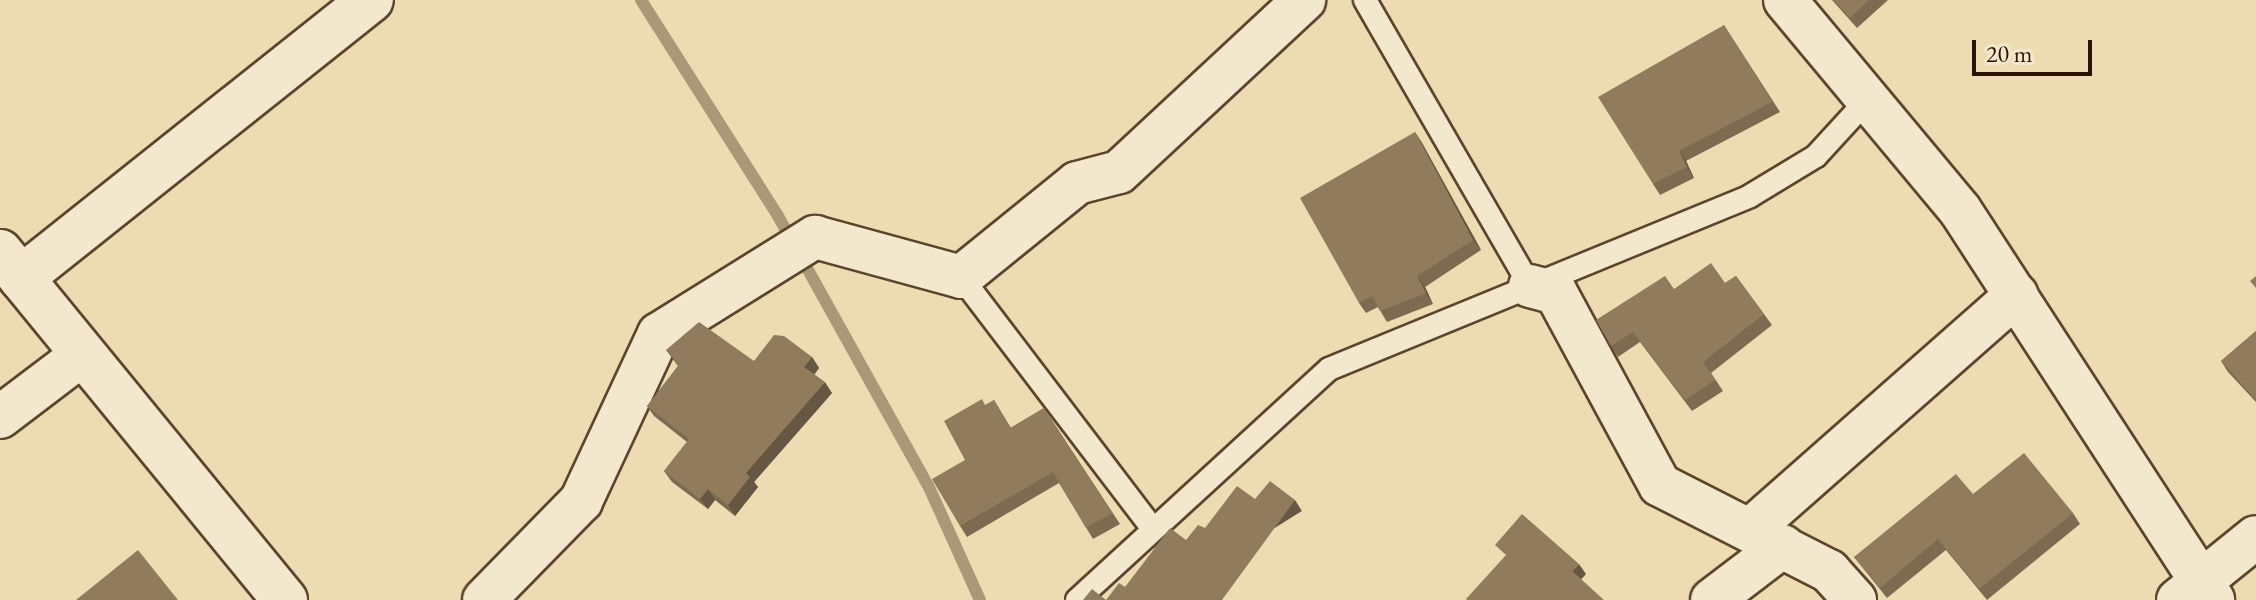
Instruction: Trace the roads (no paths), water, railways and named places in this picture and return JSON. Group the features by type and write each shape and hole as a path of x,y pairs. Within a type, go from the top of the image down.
{"street":[{"path":"285,600 10,265 371,0"},
{"path":"484,600 581,501 659,334 815,237 961,277 1077,183 1119,172 1304,0"},
{"path":"1785,0 1871,96 2016,295 2197,593 2256,537"},
{"path":"1530,286 1556,293 1660,485 1829,571 1855,600"},
{"path":"1712,600 1767,538 2016,295"},
{"path":"0,417 83,354"}],"lane":[{"path":"1365,0 1530,286"},
{"path":"1077,600 1329,369 1750,196 1816,156 1871,96"},
{"path":"961,277 1152,528"}],"waterway":[{"path":"641,0 778,216 928,485 980,600"}]}
